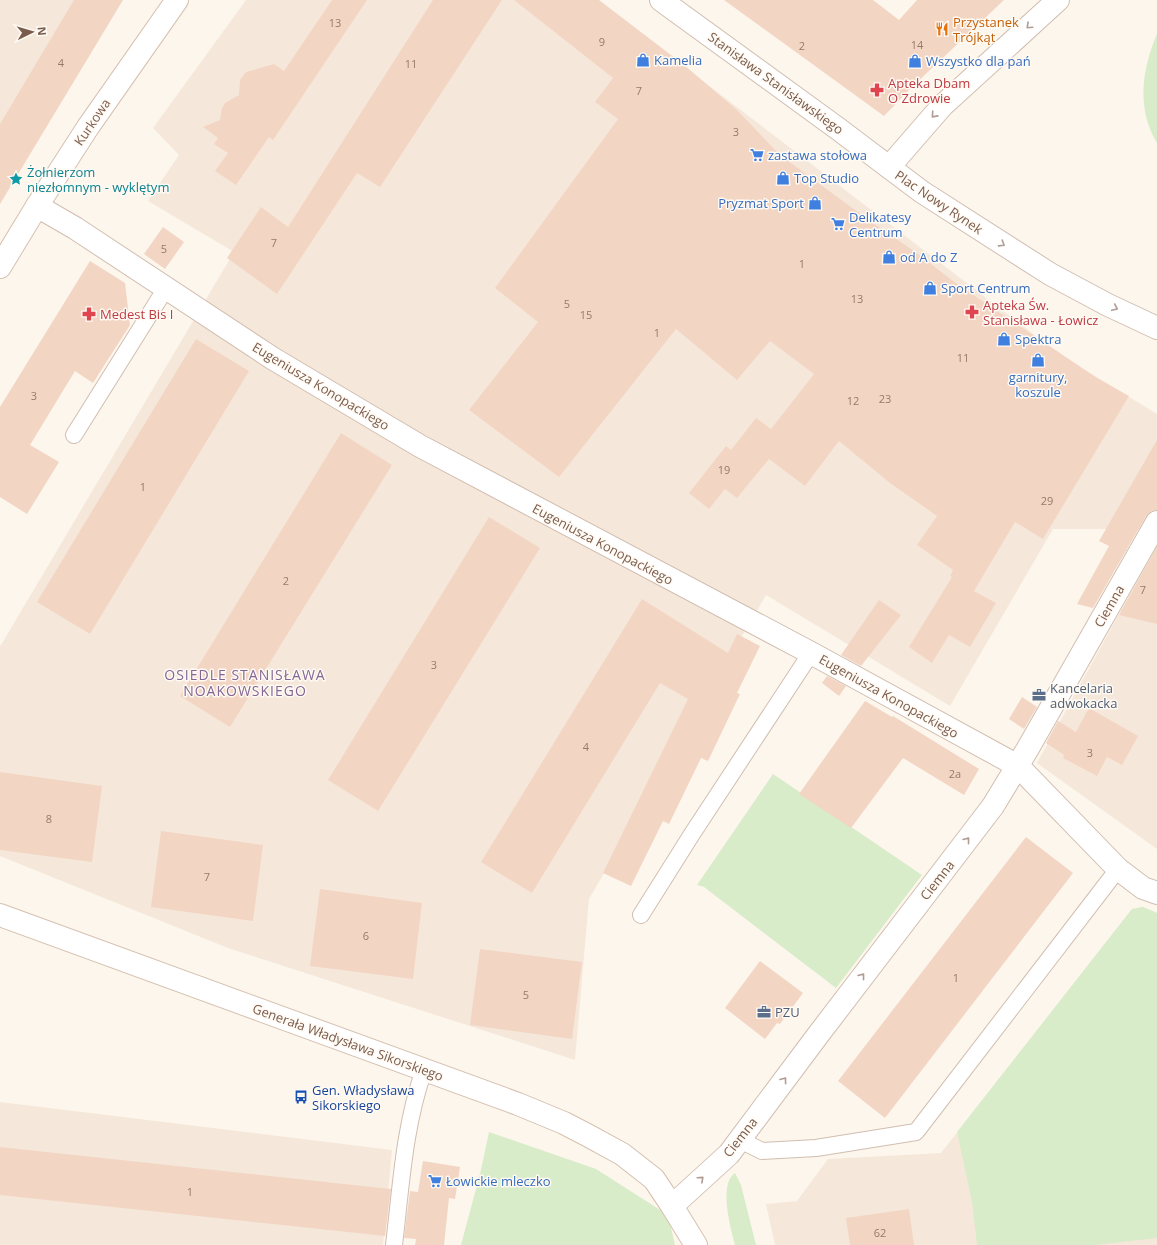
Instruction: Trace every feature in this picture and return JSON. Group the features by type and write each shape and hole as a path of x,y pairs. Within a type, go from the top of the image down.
{"street":[{"name":"Kurkowa","path":"0,267 88,127 177,0"},
{"name":"Stanisława Stanisławskiego","path":"662,0 889,167"},
{"name":"Plac Nowy Rynek","path":"1058,0 942,106 889,167 922,192 1050,274 1108,305 1157,328"},
{"name":"Eugeniusza Konopackiego","path":"37,206 75,228 272,358 420,446 1018,766 1118,869 1143,888 1157,893"},
{"name":"Ciemna","path":"672,1206 729,1154 818,1034 993,806 1018,766 1157,522"},
{"name":"Generała Władysława Sikorskiego","path":"0,915 424,1070 564,1123 622,1154 654,1179 696,1245"},
{"path":"672,1206 683,1245"}],"lane":[{"path":"74,435 166,288"},
{"path":"641,915 692,834 811,654"},
{"path":"740,1140 762,1150 816,1148 916,1132 1118,869"},
{"path":"394,1245 408,1128 424,1070"}],"shaded area":[{"path":"0,0 119,0 0,199"},
{"path":"246,0 597,0 1062,356 1157,414 1157,500 1140,529 1053,529 950,706 766,595 589,899 575,1060 228,948 0,856 0,645 234,252 148,201 179,155 153,128"},
{"path":"1157,545 1157,849 1037,763"},
{"path":"1143,907 1157,913 1157,1245 775,1245 766,1204 797,1201 828,1159 941,1153 1132,909"},
{"path":"0,1102 392,1150 383,1245 0,1245"}],"green space":[{"path":"1157,34 1157,143 1150,130 1146,116 1144,88 1148,61"},
{"path":"773,774 922,875 836,988 704,887 697,885"},
{"path":"1143,907 1157,913 1157,1238 1096,1245 977,1245 972,1202 957,1132 1132,909"},
{"path":"489,1132 596,1169 668,1215 675,1245 461,1245 480,1174"},
{"path":"735,1173 741,1185 756,1245 735,1245 726,1196 730,1179"}],"building":[{"path":"74,0 123,0 0,204 0,124"},
{"path":"332,0 367,0 273,140 269,137 236,185 215,171 228,153 214,144 218,138 203,127 220,120 222,108 225,103 239,95 240,80 246,72 274,64 284,71"},
{"path":"433,0 502,0 380,187 357,173 277,294 227,258 261,207 288,227"},
{"path":"514,0 599,0 684,65 737,110 780,155 870,221 914,251 957,284 1097,378 1129,396 1043,539 1015,522 974,591 996,603 970,647 949,635 932,663 909,647 952,577 950,576 953,570 917,545 937,516 890,483 839,441 805,486 769,459 737,498 725,489 709,509 689,493 726,446 731,450 756,418 771,429 814,374 770,341 737,380 676,329 559,477 469,410 538,322 495,288 618,119 595,102 613,78"},
{"path":"724,0 873,0 899,20 917,0 1004,0 912,87 884,116"},
{"path":"163,227 184,242 165,269 144,254"},
{"path":"90,261 125,283 130,325 93,383 75,371 30,445 59,462 27,514 0,497 0,407"},
{"path":"196,339 249,371 90,634 37,602"},
{"path":"341,433 392,465 230,727 180,696"},
{"path":"1157,440 1157,510 1151,511 1146,516 1093,608 1077,604 1109,546 1099,541"},
{"path":"489,517 540,548 378,811 328,780"},
{"path":"1157,547 1157,624 1119,615"},
{"path":"642,599 728,653 737,634 760,646 737,693 740,694 708,761 701,758 669,824 663,821 631,886 603,873 688,699 660,683 532,893 481,862"},
{"path":"879,600 901,615 861,666 841,655"},
{"path":"827,676 846,686 839,696 822,683"},
{"path":"1022,697 1037,707 1024,729 1009,719"},
{"path":"865,701 892,717 893,716 979,769 964,795 903,758 851,828 799,794"},
{"path":"1089,708 1138,736 1122,765 1107,757 1097,776 1063,758 1064,755 1046,743 1058,721 1076,732"},
{"path":"0,772 102,786 92,862 0,850"},
{"path":"161,831 263,845 253,921 151,907"},
{"path":"1026,837 1073,873 885,1118 838,1081"},
{"path":"320,889 422,903 413,979 310,966"},
{"path":"480,949 582,962 572,1039 470,1025"},
{"path":"760,961 803,993 780,1024 777,1023 765,1039 725,1008"},
{"path":"0,1147 391,1189 385,1236 0,1195"},
{"path":"423,1161 460,1167 455,1199 449,1198 444,1245 415,1245 416,1239 404,1238 410,1191 418,1192"},
{"path":"909,1209 914,1245 850,1245 846,1218"}],"place":[{"name":"Przystanek Trójkąt","path":"942,29"},
{"name":"Kamelia","path":"643,60"},
{"name":"Wszystko dla pań","path":"915,61"},
{"name":"Apteka Dbam O Zdrowie","path":"877,90"},
{"name":"zastawa stołowa","path":"757,155"},
{"name":"Top Studio","path":"783,178"},
{"name":"Żołnierzom niezłomnym - wyklętym","path":"16,179"},
{"name":"Pryzmat Sport","path":"815,203"},
{"name":"Delikatesy Centrum","path":"838,224"},
{"name":"od A do Z","path":"889,257"},
{"name":"Sport Centrum","path":"930,288"},
{"name":"Apteka Św. Stanisława - Łowicz","path":"972,312"},
{"name":"Medest Bis I","path":"89,314"},
{"name":"Spektra","path":"1004,339"},
{"name":"garnitury, koszule","path":"1038,360"},
{"name":"Kancelaria adwokacka","path":"1039,695"},
{"name":"PZU","path":"764,1012"},
{"name":"Gen. Władysława Sikorskiego","path":"301,1097"},
{"name":"Łowickie mleczko","path":"435,1181"}],"district":[{"name":"OSIEDLE STANISŁAWA NOAKOWSKIEGO","path":"245,682"}]}
